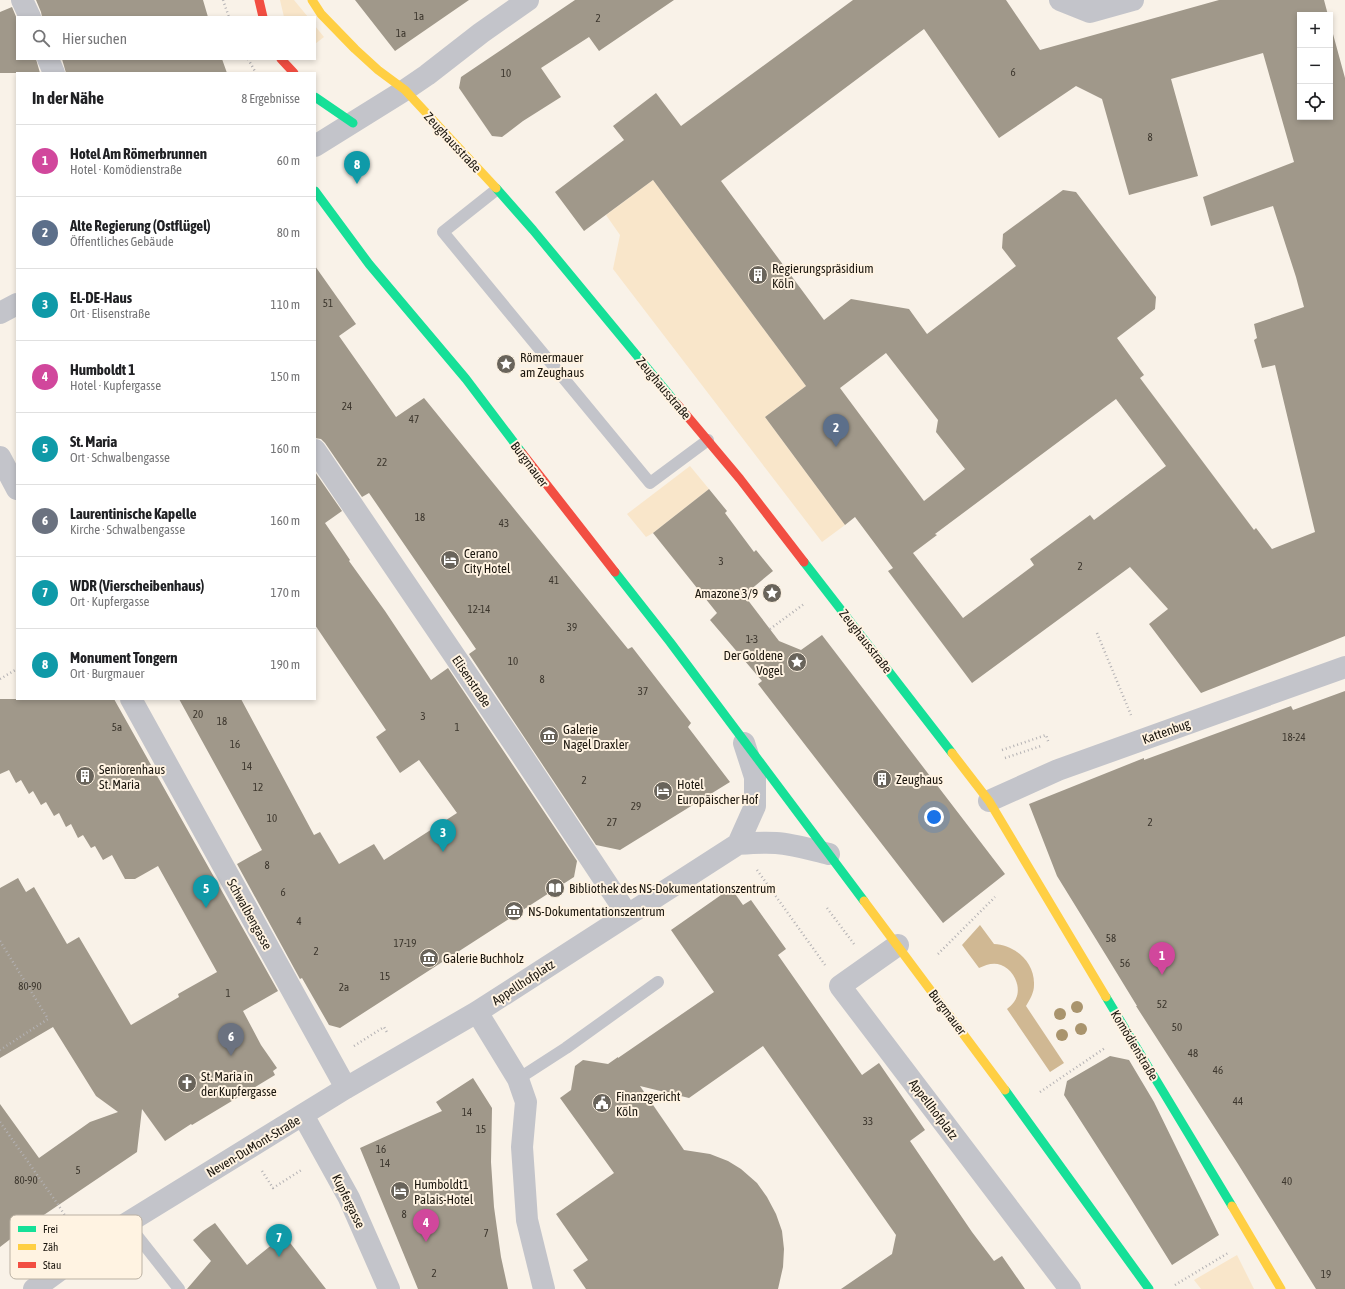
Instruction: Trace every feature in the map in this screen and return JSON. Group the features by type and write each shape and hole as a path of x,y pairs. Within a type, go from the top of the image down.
{"street":[{"path":"22,0 30,16"},
{"path":"259,0 263,16"},
{"name":"Zeughausstraße","path":"312,0 322,14 355,49 378,70 405,90 547,248 708,440 825,588 988,801"},
{"path":"316,145 427,75 481,33 528,0"},
{"path":"1060,0 1090,12 1133,0"},
{"path":"48,60 54,72"},
{"path":"277,61 293,72"},
{"path":"316,98 353,123"},
{"name":"Burgmauer","path":"316,192 369,264 466,379 559,502 670,642 743,738 776,785 898,945 1078,1189 1149,1289"},
{"path":"0,313 16,305"},
{"name":"Elisenstraße","path":"316,451 515,745 627,914"},
{"path":"0,457 16,487"},
{"name":"Kattenbug","path":"988,801 1058,770 1345,667"},
{"name":"Schwalbengasse","path":"132,700 346,1088"},
{"name":"Burgmauer","path":"738,844 756,806 755,777 743,738"},
{"name":"Komödienstraße","path":"988,801 1281,1289"},
{"name":"Appellhofplatz","path":"544,1289 527,1220 522,1146 526,1102 518,1079 477,1012 627,914 738,844 761,842 778,843 829,854"},
{"path":"840,986 898,945"},
{"name":"Appellhofplatz","path":"840,986 1070,1289"},
{"name":"Neven-DuMont-Straße","path":"140,1215 346,1088 477,1012"},
{"name":"Kupfergasse","path":"303,1115 349,1198 389,1289"},
{"name":"Neven-DuMont-Straße","path":"34,1289 48,1279"}],"lane":[{"path":"496,190 443,232 650,483 708,440"},
{"path":"518,1079 566,1048 658,982"},
{"path":"142,1242 179,1289"}],"path":[{"path":"223,0 229,16"},
{"path":"249,60 255,72"},
{"path":"770,630 825,588"},
{"path":"1097,633 1128,708"},
{"path":"0,679 16,670"},
{"path":"1002,750 1046,735 1049,744"},
{"path":"1005,758 1044,745"},
{"path":"738,844 840,986"},
{"path":"956,937 994,897"},
{"path":"827,908 856,946"},
{"path":"0,941 48,1019 0,1050"},
{"path":"354,1046 384,1027"},
{"path":"1059,1079 1076,1068"},
{"path":"0,1122 60,1206"},
{"path":"273,1188 305,1168"},
{"path":"1174,1286 1251,1239"}],"shaded area":[{"path":"280,0 294,0 307,16 284,16"},
{"path":"316,27 324,37 316,43"},
{"path":"653,180 806,386 765,417 845,525 822,542 613,269 620,235 606,215"},
{"path":"690,466 709,489 646,537 627,514"},
{"path":"980,925 994,944 1002,945 1016,951 1027,962 1031,969 1034,988 1032,996 1026,1006 1064,1063 1050,1072 1007,1009 1017,997 1018,986 1014,976 1006,968 998,964 990,964 979,968 962,945"},
{"path":"1237,1255 1254,1289 1201,1289 1194,1280"}],"building":[{"path":"36,0 203,0 208,16 42,16"},
{"path":"355,0 469,0 395,51"},
{"path":"575,0 674,0 599,51 589,37 541,68 561,97 523,121 502,137 492,136 459,88 461,77"},
{"path":"853,0 1006,0 1040,50 1219,0 1324,0 1327,12 1297,12 1297,120 1333,120 1333,34 1345,78 1345,636 1201,693 1149,624 1168,609 1130,567 972,683 888,571 893,568 855,517 845,525 765,417 806,386 653,180 584,231 555,192 624,140 613,126 656,93 681,126","holes":["924,29 999,138 1076,86 1102,99 1129,195 1198,176 1171,79 1263,53 1294,162 1203,197 1211,226 1273,206 1304,307 1254,324 1257,338 1254,340 1262,368 1275,365 1315,532 1272,549 1256,528 1254,530 1140,378 1144,375 1117,338 1155,309 1156,297 1076,192 1063,190 1003,234 1002,248 1016,266 927,334 909,309 851,299 824,320 721,181","886,353 938,420 936,432 965,469 924,501 840,388","1116,399 1166,466 1094,520 1090,515 1030,559 1034,565 963,618 913,553 937,535 935,534"]},
{"path":"12,7 16,17 16,60 36,60 40,72 0,73 0,12"},
{"path":"62,60 222,60 227,72 66,72"},
{"path":"316,267 356,324 339,336 396,417 424,398 628,649 632,647 691,723 688,727 730,782 620,850 596,845 469,654 476,649 369,493 362,497 321,439 316,438"},
{"path":"316,473 342,511 325,523 350,560 349,561 385,611 431,680 448,668 577,861 574,877 340,1028 329,1025 302,978 300,979 237,864 262,850 180,700 242,700 314,835 320,832 339,864 374,844 384,860 457,813 419,760 400,773 376,737 386,730 316,626"},
{"name":"Zeughaus","path":"709,489 727,511 725,513 754,552 756,550 773,571 744,595 779,641 801,650 822,635 1005,874 943,923 758,684 762,681 710,620 717,613 653,533"},
{"path":"1345,691 1345,1289 1316,1289 1238,1164 1136,1006 1057,876 1029,804 1144,758 1144,760 1291,706 1293,710"},
{"path":"0,699 115,700 278,991 243,1011 261,1045 277,1068 273,1071 275,1075 192,1125 191,1124 165,1141 142,1109 137,1152 44,1215 10,1215 10,1239 0,1247 0,1104 39,1158 90,1122 118,1112 96,1096 53,1027 0,1058 0,888 18,878 26,892 34,887 67,944 79,937 131,1025 179,997 178,994 217,972 158,866 135,879 125,879 112,855 103,860 95,846 91,848 83,835 78,838 71,824 66,827 59,813 54,816 46,802 41,805 33,791 29,794 21,780 16,783 9,770 0,774"},
{"path":"731,888 743,905 751,900 786,949 778,955 862,1075 879,1063 925,1130 910,1141 972,1232 994,1261 1002,1256 1025,1289 841,1289 892,1254 896,1235 763,1046 689,1098 640,1086 684,1150 710,1154 728,1161 741,1169 757,1183 767,1197 776,1214 782,1231 784,1249 783,1267 778,1289 586,1289 573,1270 588,1260 556,1214 614,1173 560,1098 571,1090 575,1066 583,1060 608,1064 714,992 671,930"},
{"path":"1110,1056 1129,1060 1154,1102 1219,1235 1172,1265 1064,1095 1067,1081"},
{"path":"473,1078 492,1108 491,1162 494,1207 501,1257 508,1289 418,1289 360,1148 442,1111 436,1102"},
{"path":"215,1223 247,1265 284,1235 326,1289 187,1289 211,1261 193,1240"}],"traffic: fast":[{"path":"316,98 353,123"},
{"path":"496,188 533,230 677,404"},
{"path":"316,192 369,264 466,379 522,453"},
{"path":"804,562 952,753"},
{"path":"615,572 670,642 864,901"},
{"path":"1106,997 1232,1206"},
{"path":"1005,1090 1149,1289"}],"traffic: slow":[{"path":"312,0 321,14 355,49 378,70 405,90 496,188"},
{"path":"952,753 989,801 1106,997"},
{"path":"864,901 1005,1090"},
{"path":"1232,1206 1281,1289"}],"traffic: jam":[{"path":"259,0 263,16"},
{"path":"282,60 293,72"},
{"path":"677,404 740,479 804,562"},
{"path":"522,453 615,572"}],"place":[{"name":"Monument Tongern","path":"357,184"},
{"name":"Regierungspräsidium Köln","path":"758,275"},
{"name":"Römermauer am Zeughaus","path":"506,364"},
{"name":"Alte Regierung (Ostflügel)","path":"836,447"},
{"name":"Cerano City Hotel","path":"450,560"},
{"name":"Amazone 3/9","path":"772,593"},
{"name":"Der Goldene Vogel","path":"797,662"},
{"name":"Galerie Nagel Draxler","path":"549,736"},
{"name":"Seniorenhaus St. Maria","path":"85,776"},
{"name":"Zeughaus","path":"882,779"},
{"name":"Hotel Europäischer Hof","path":"663,791"},
{"name":"EL-DE-Haus","path":"443,852"},
{"name":"Bibliothek des NS-Dokumentationszentrum","path":"555,888"},
{"name":"St. Maria","path":"206,908"},
{"name":"NS-Dokumentationszentrum","path":"514,911"},
{"name":"Galerie Buchholz","path":"429,958"},
{"name":"Hotel Am Römerbrunnen","path":"1162,975"},
{"name":"Laurentinische Kapelle","path":"231,1056"},
{"name":"St. Maria in der Kupfergasse","path":"187,1083"},
{"name":"Finanzgericht Köln","path":"602,1103"},
{"name":"Humboldt1 Palais-Hotel","path":"400,1191"},
{"name":"Humboldt 1","path":"426,1242"},
{"name":"WDR (Vierscheibenhaus)","path":"279,1257"}]}
